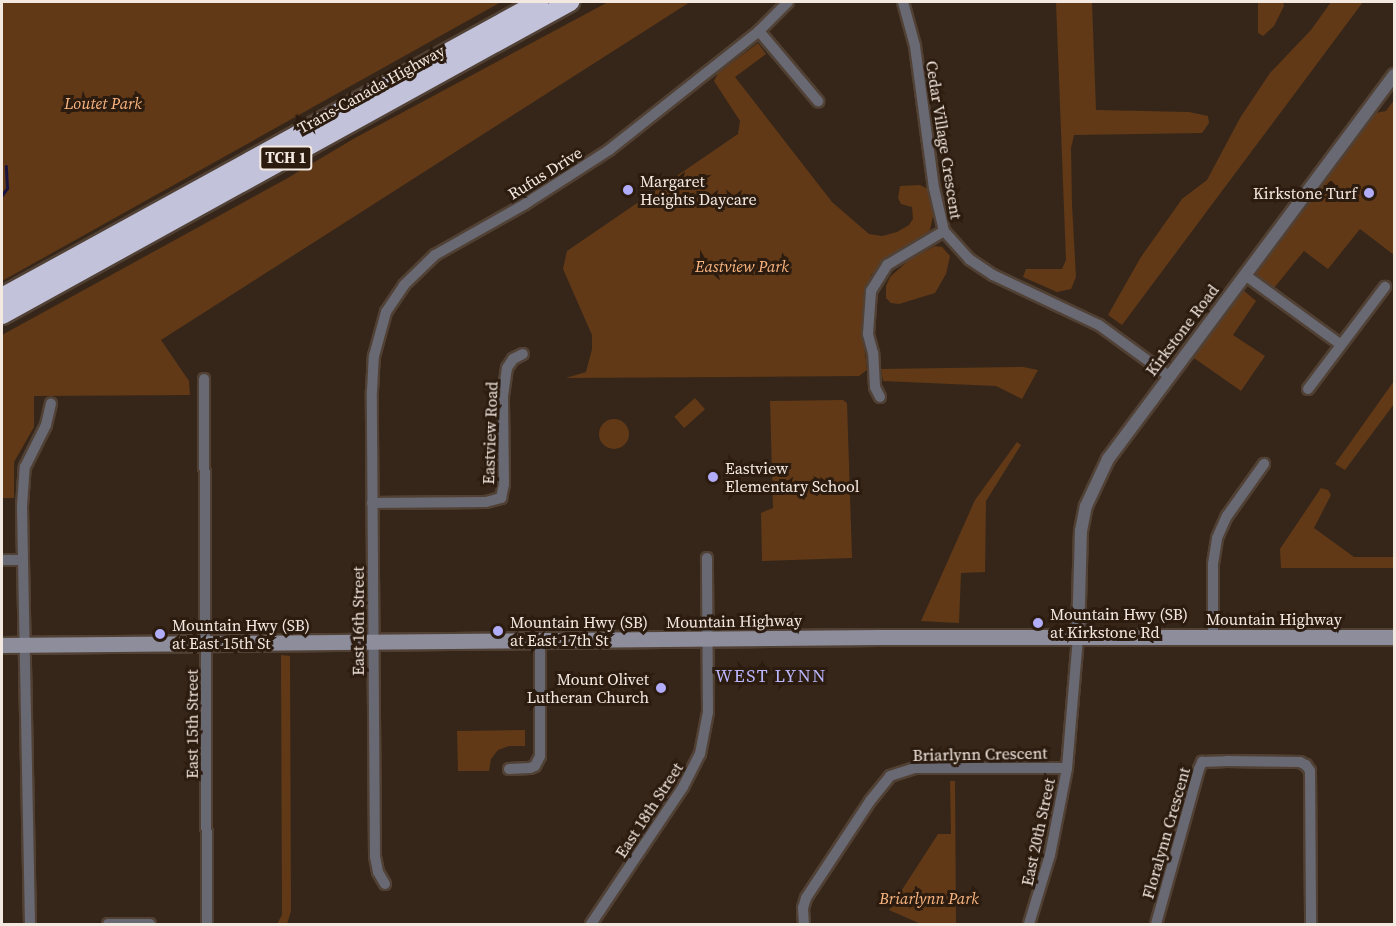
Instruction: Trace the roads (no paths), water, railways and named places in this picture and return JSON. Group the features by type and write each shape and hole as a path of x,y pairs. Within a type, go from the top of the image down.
{"highway":[{"name":"Trans-Canada Highway","path":"2,297 539,2"},
{"name":"Trans-Canada Highway","path":"2,315 570,2"}],"main road":[{"name":"Mountain Highway","path":"2,645 23,643 1213,636 1395,637"}],"street":[{"name":"Rufus Drive","path":"374,356 386,312 420,268 435,255 585,168 759,31 788,2"},
{"name":"Cedar Village Crescent","path":"903,2 915,46 933,188 944,231 969,259 985,270 1099,325 1169,376"},
{"path":"759,31 818,101"},
{"name":"Kirkstone Road","path":"1078,637 1078,560 1086,506 1108,459 1395,75"},
{"path":"880,397 873,375 873,353 868,334 871,291 887,265 944,231"},
{"path":"1245,275 1340,344"},
{"path":"1308,389 1385,287"},
{"name":"Eastview Road","path":"372,503 486,502 501,498 504,484 503,396 507,368 513,359 523,354"},
{"name":"East 16th Street","path":"374,356 372,503 375,856 378,872 385,884"},
{"name":"East 15th Street","path":"204,380 207,924"},
{"path":"30,924 21,506 26,467 45,425 51,404"},
{"path":"1213,636 1213,564 1217,538 1227,516 1264,464"},
{"name":"East 18th Street","path":"591,924 693,772 707,729 707,558"},
{"path":"2,560 22,560"},
{"name":"East 20th Street","path":"1029,924 1050,855 1067,768 1078,637"},
{"path":"509,769 535,766 540,756 540,640"},
{"name":"Floralynn Crescent","path":"1156,924 1199,769 1202,762 1216,761 1292,761 1306,765 1312,780 1311,924"},
{"name":"Briarlynn Crescent","path":"804,924 803,908 806,898 870,801 890,776 915,768 1067,768"},
{"path":"108,924 150,924"}],"waterway":[{"path":"2,195 7,188 6,166"}],"place":[{"name":"Margaret Heights Daycare","path":"628,190"},
{"name":"Kirkstone Turf","path":"1369,193"},
{"name":"Eastview Elementary School","path":"713,477"},
{"name":"Mountain Hwy (SB) at Kirkstone Rd","path":"1038,623"},
{"name":"Mountain Hwy (SB) at East 17th St","path":"498,631"},
{"name":"Mountain Hwy (SB) at East 15th St","path":"160,634"},
{"name":"Mount Olivet Lutheran Church","path":"661,688"}],"district":[{"name":"WEST LYNN","path":"771,676"}],"park label":[{"name":"Loutet Park","path":"103,103"},
{"name":"Eastview Park","path":"742,266"},
{"name":"Briarlynn Park","path":"929,898"}]}
